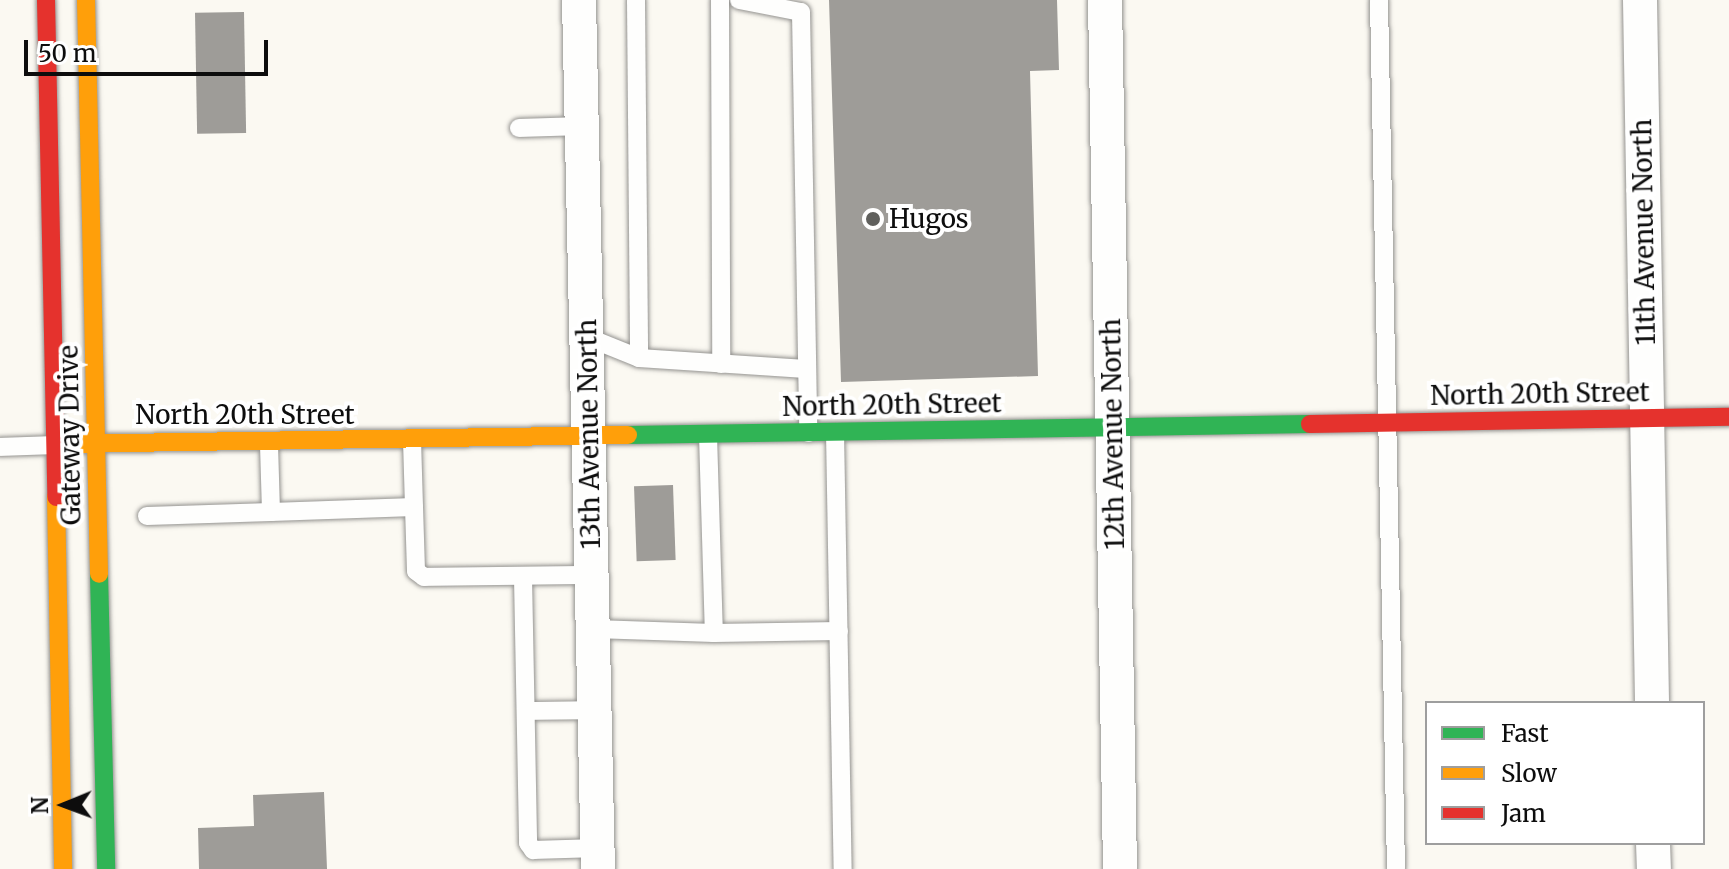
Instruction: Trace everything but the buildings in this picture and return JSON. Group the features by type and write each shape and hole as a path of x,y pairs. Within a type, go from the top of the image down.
{"main road":[{"name":"Gateway Drive","path":"46,0 63,869"},
{"name":"Gateway Drive","path":"86,0 106,869"},
{"name":"North 20th Street","path":"57,444 590,438 1729,417"}],"street":[{"name":"13th Avenue North","path":"579,0 598,858"},
{"name":"12th Avenue North","path":"1105,0 1120,869"},
{"name":"11th Avenue North","path":"1640,0 1652,701"},
{"path":"1653,845 1654,869"}],"lane":[{"path":"636,0 639,358"},
{"path":"720,0 721,364"},
{"path":"739,0 801,12 808,433"},
{"path":"1379,0 1396,869"},
{"path":"519,128 582,126"},
{"path":"587,337 639,358 806,369"},
{"path":"835,432 843,869"},
{"path":"708,435 714,633"},
{"path":"412,440 416,571 424,577 593,575"},
{"path":"269,443 271,512"},
{"path":"0,447 57,444"},
{"path":"147,516 414,507"},
{"path":"523,577 528,843 533,850 598,858"},
{"path":"594,629 714,633 839,631"},
{"path":"526,711 595,710"}],"traffic: fast":[{"path":"628,435 1310,424"},
{"path":"99,574 106,869"}],"traffic: slow":[{"path":"86,0 99,574"},
{"path":"60,444 628,435"},
{"path":"56,497 63,869"}],"traffic: jam":[{"path":"46,0 56,497"},
{"path":"1310,424 1729,417"}],"place":[{"name":"Hugos","path":"873,219"}]}
